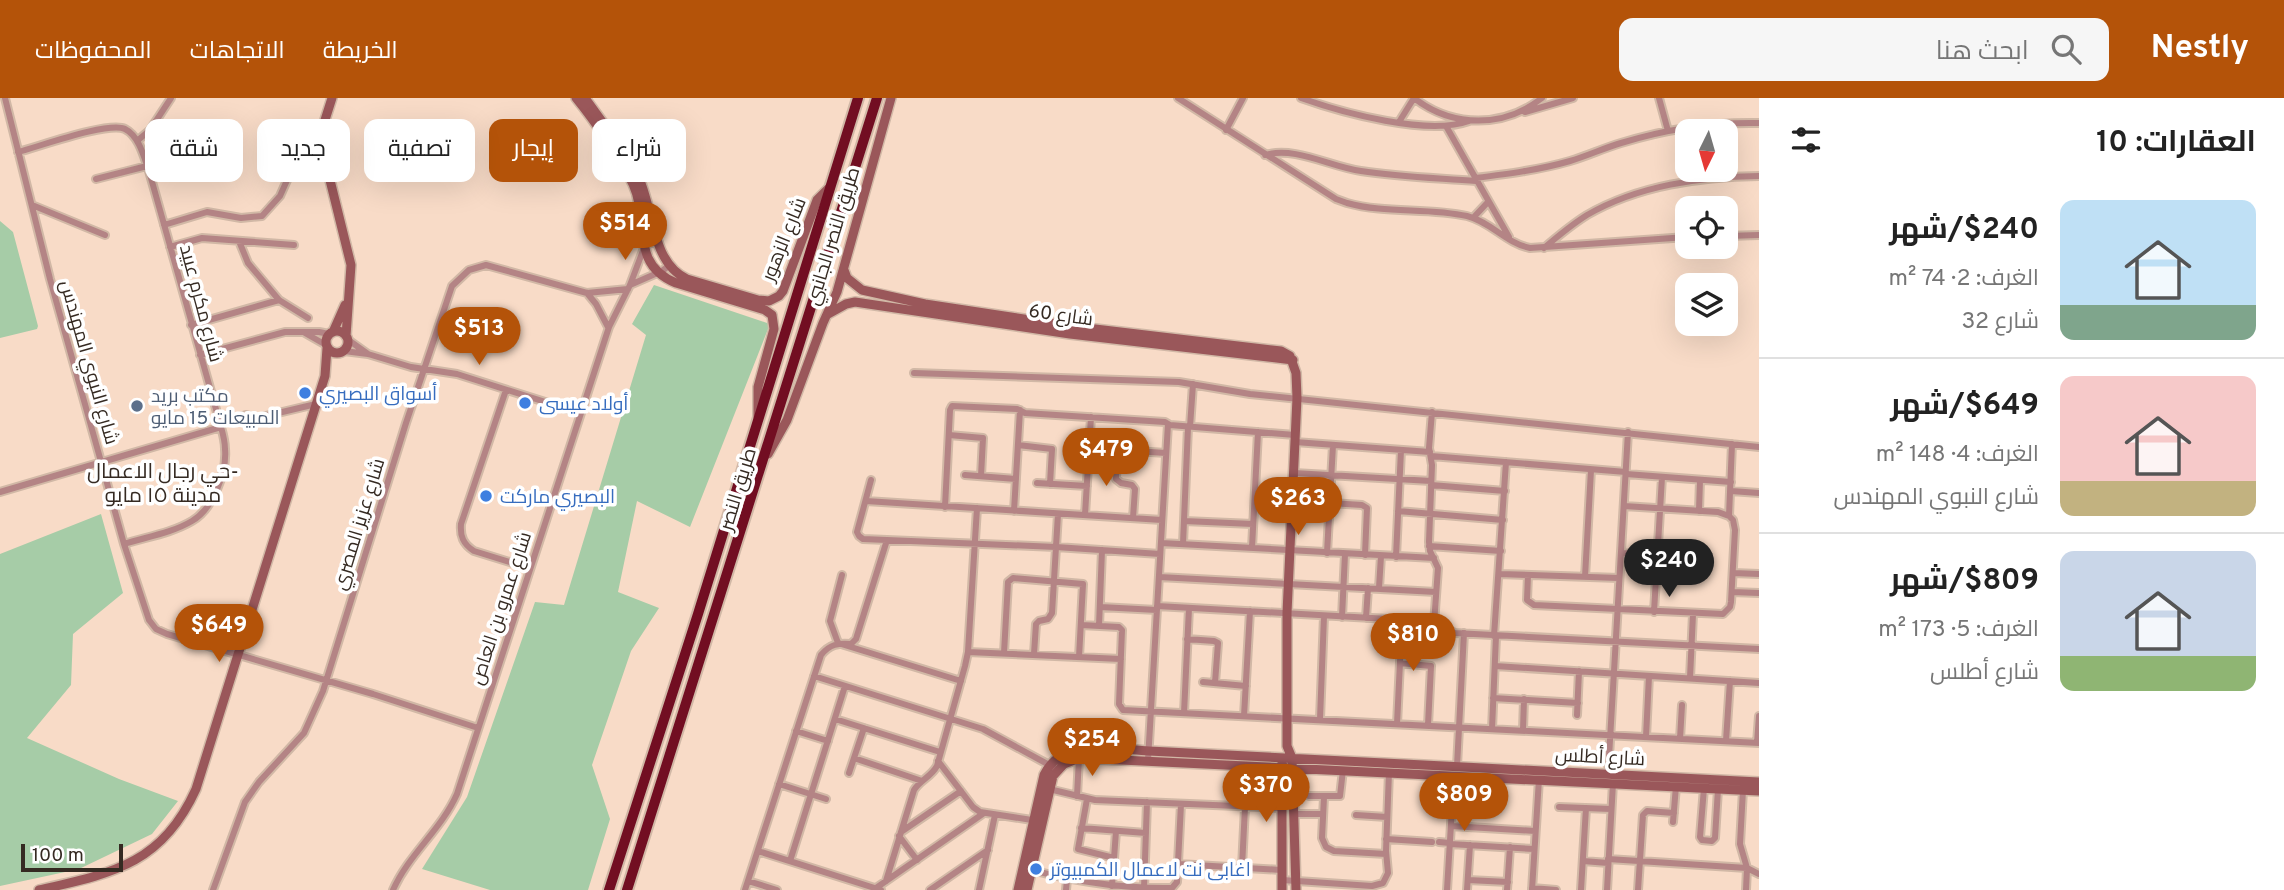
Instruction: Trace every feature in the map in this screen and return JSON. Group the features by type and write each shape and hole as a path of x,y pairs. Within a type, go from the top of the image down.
{"highway":[{"name":"طريق النصر","path":"609,890 858,98"},
{"name":"طريق النصر","path":"629,889 877,98"},
{"path":"675,684 682,692 692,691"},
{"path":"669,703 679,702 686,709"}],"street":[{"name":"شارع النبوي المهندس","path":"5,98 124,544 146,614 152,625 167,634 237,654"},
{"path":"18,152 105,127 123,128 137,141 150,130 171,98"},
{"path":"325,376 348,345 351,265 328,172 324,134 332,98"},
{"path":"576,98 634,185 641,209 644,248 650,264 658,273"},
{"path":"585,98 638,176 659,243 670,265 629,287"},
{"name":"طريق النصر الجانبي","path":"765,459 787,420 837,292 891,98"},
{"path":"1178,98 1265,155 1336,199 1347,203 1473,218 1524,247 1543,248 1675,238"},
{"path":"1226,130 1243,98"},
{"path":"1301,98 1398,122 1446,127 1469,121"},
{"path":"1398,122 1414,98 1440,114 1469,121 1490,121 1573,98"},
{"path":"1519,113 1542,98"},
{"path":"1659,98 1668,131"},
{"path":"1265,155 1290,152 1337,167 1383,174 1476,179 1572,160 1668,131 1759,122"},
{"path":"1446,127 1510,241"},
{"name":"شارع مكرم عبيد","path":"137,141 145,161"},
{"path":"96,179 145,167"},
{"path":"1543,248 1589,214 1634,194 1689,181 1759,176"},
{"name":"شارع مكرم عبيد","path":"124,544 178,528 206,509 217,487 226,449 152,182"},
{"path":"164,225 208,212 242,218 262,216 280,196 286,182"},
{"name":"شارع الزهور","path":"670,265 681,276 693,281 758,300 774,299 787,284 817,200 830,187"},
{"path":"1473,218 1488,202"},
{"path":"32,205 105,236"},
{"path":"1738,236 1759,235"},
{"path":"170,247 202,238 294,245"},
{"path":"239,240 247,263 279,300 308,318"},
{"path":"644,248 649,243 659,243"},
{"name":"شارع عمرو بن العاص","path":"393,890 405,866 450,810 609,327 644,248"},
{"name":"شارع عزيز المصري","path":"213,890 245,802 259,782 304,733 327,681 448,293 456,280 476,266 486,265 587,293 629,287"},
{"name":"شارع 60","path":"844,270 848,278 862,290 924,308"},
{"name":"شارع الزهور","path":"658,273 676,283 765,310 772,315 774,329 758,387 758,417"},
{"path":"39,890 78,886 135,861 163,840 179,821 196,789 325,376 327,346 331,333 349,293"},
{"path":"587,293 609,327"},
{"path":"191,325 279,300"},
{"name":"شارع 60","path":"828,314 855,302 924,308 1095,333 1286,353 1293,360 1297,398 1287,614 1287,762"},
{"path":"200,355 285,332 338,331 368,354"},
{"path":"305,333 327,346 333,353 368,354 401,365 457,374 580,413"},
{"path":"914,373 1193,384 1250,394 1759,447"},
{"path":"1183,544 1193,384"},
{"path":"506,390 461,524 461,536 468,548 474,551 529,568"},
{"path":"0,492 246,415 257,418 316,404"},
{"path":"945,506 952,406 1165,422 1168,425 1258,432 1333,445 1731,482"},
{"path":"1014,511 1020,410"},
{"path":"1433,412 1429,546 1438,568 1434,624"},
{"path":"1085,515 1091,417"},
{"path":"1149,755 1168,425"},
{"path":"1252,548 1258,432"},
{"path":"1607,890 1611,809 1610,735 1628,432"},
{"path":"949,435 983,438 981,476"},
{"path":"1729,516 1732,444"},
{"path":"1018,445 1052,449 1050,484"},
{"path":"1327,553 1333,445"},
{"path":"1089,448 1166,453"},
{"path":"1117,450 1116,479 1132,485 1135,489 1133,518"},
{"path":"1395,557 1401,450"},
{"path":"1492,729 1497,583 1500,574 1506,462"},
{"path":"1585,577 1591,470"},
{"path":"1294,473 1399,479 1504,491"},
{"path":"965,475 1016,479"},
{"path":"1654,612 1662,477"},
{"path":"871,480 858,535 863,539 1160,554"},
{"path":"1699,511 1700,480"},
{"path":"1037,483 1087,486"},
{"path":"1255,489 1293,492"},
{"path":"1731,491 1759,494"},
{"path":"866,502 1163,520"},
{"path":"1330,503 1362,505 1367,508 1365,555"},
{"path":"1528,575 1527,597 1531,604 1718,615 1727,611 1732,592 1735,525 1729,516 1724,513 1623,506"},
{"path":"886,881 914,790 931,775 938,761 961,681 968,652 977,509"},
{"path":"1398,511 1503,520"},
{"path":"1034,654 1036,624 1051,615 1058,514"},
{"path":"1184,522 1253,524"},
{"path":"745,890 821,655 838,643 850,644 856,639 887,540"},
{"path":"1161,543 1434,558"},
{"path":"1429,546 1501,551"},
{"path":"1099,626 1102,550"},
{"path":"1621,552 1657,555"},
{"path":"1342,617 1345,554"},
{"path":"1379,588 1381,556"},
{"path":"1733,573 1759,574"},
{"path":"1500,574 1619,578"},
{"path":"838,643 830,621 842,575"},
{"path":"1159,577 1436,592"},
{"path":"1004,653 1008,580 1054,580 1083,584 1079,657"},
{"path":"1366,618 1368,587"},
{"path":"1732,592 1759,593"},
{"path":"1100,607 1189,608 1425,621 1449,632 1495,636 1759,649"},
{"path":"1184,713 1189,608"},
{"path":"1244,716 1250,611"},
{"path":"1690,678 1693,614"},
{"path":"1320,719 1324,616"},
{"path":"1397,723 1402,621"},
{"path":"1081,625 1122,629 1120,707 1123,709 1758,743 1759,716"},
{"path":"1447,890 1460,727 1464,633"},
{"path":"1187,639 1217,642 1215,683"},
{"path":"838,643 961,681"},
{"path":"968,652 1121,659"},
{"path":"237,654 478,728"},
{"path":"1400,663 1431,666 1429,725"},
{"path":"1494,666 1759,683"},
{"path":"1577,715 1580,671"},
{"path":"814,676 987,731 1054,767 1032,820 1018,890"},
{"path":"1646,737 1649,676"},
{"path":"1726,741 1730,681"},
{"path":"1203,682 1246,685"},
{"path":"790,861 845,686"},
{"path":"1493,698 1578,703"},
{"path":"1523,730 1524,699"},
{"path":"1680,739 1682,705"},
{"path":"835,719 940,752"},
{"path":"849,773 864,728"},
{"path":"796,731 828,741"},
{"name":"شارع أطلس","path":"1054,767 1059,755 1076,749 1610,779 1759,791"},
{"name":"شارع أطلس","path":"1054,767 1079,758 1149,755"},
{"path":"854,758 922,781"},
{"path":"1077,796 1079,758"},
{"path":"938,761 973,807 984,813 1032,820"},
{"path":"1282,890 1281,808 1287,762"},
{"path":"1287,762 1293,814 1296,885"},
{"name":"شارع أطلس","path":"1287,762 1343,769 1389,767"},
{"path":"1178,864 1241,867 1281,875 1296,885 1372,888 1383,883 1388,873 1386,854 1389,767"},
{"path":"1309,796 1340,796 1343,769"},
{"name":"شارع أطلس","path":"1470,772 1539,779 1759,782"},
{"path":"1539,779 1532,889 1556,890"},
{"path":"779,784 825,799"},
{"path":"1674,822 1676,786"},
{"path":"1044,787 1087,799 1281,808"},
{"path":"1027,890 1044,787"},
{"path":"1704,788 1700,837 1710,841 1715,838 1718,789"},
{"path":"1743,790 1740,844 1747,868 1746,890"},
{"path":"900,834 961,791"},
{"path":"1324,797 1322,838 1329,850 1386,854"},
{"path":"1087,799 1079,850 1114,858"},
{"path":"1144,888 1147,802"},
{"path":"1031,870 1102,887 1169,889 1176,884 1181,804"},
{"path":"1241,867 1245,807"},
{"path":"1559,807 1611,809"},
{"path":"1581,890 1586,808"},
{"path":"1638,890 1644,812 1674,813"},
{"path":"758,851 868,888 879,889 886,881 984,813"},
{"path":"1293,814 1323,814"},
{"path":"979,890 995,815"},
{"path":"1356,815 1387,817"},
{"path":"1451,826 1535,831"},
{"path":"1081,828 1146,833"},
{"path":"1112,886 1116,831"},
{"path":"900,834 917,860"},
{"path":"1387,839 1534,849"},
{"path":"1467,890 1470,845"},
{"path":"1468,880 1490,881 1507,886 1510,848"},
{"path":"930,890 988,850"},
{"path":"1583,862 1747,868 1759,874"},
{"path":"1066,890 1067,879"},
{"path":"748,881 778,890"},
{"path":"1489,890 1490,881"}],"green space":[{"path":"0,221 13,232 38,326 37,329 0,338"},
{"path":"654,285 770,324 690,527 637,501 618,592 659,608 631,651 592,765 610,819 588,890 490,890 422,869 467,797 535,602 564,605 646,335 632,324"},
{"path":"101,514 123,593 73,634 71,685 27,738 119,779 178,801 152,834 79,869 0,886 0,554"}],"place":[{"name":"أسواق البصيري","path":"305,393"},
{"name":"أولاد عيسى","path":"525,403"},
{"name":"مكتب بريد المبيعات 15 مايو","path":"137,406"},
{"name":"البصيري ماركت","path":"486,496"},
{"name":"اغابى نت لاعمال الكمبيوتر","path":"1036,869"}],"district":[{"name":"حي رجال الاعمال- مدينة ١٥ مايو","path":"163,483"}]}
